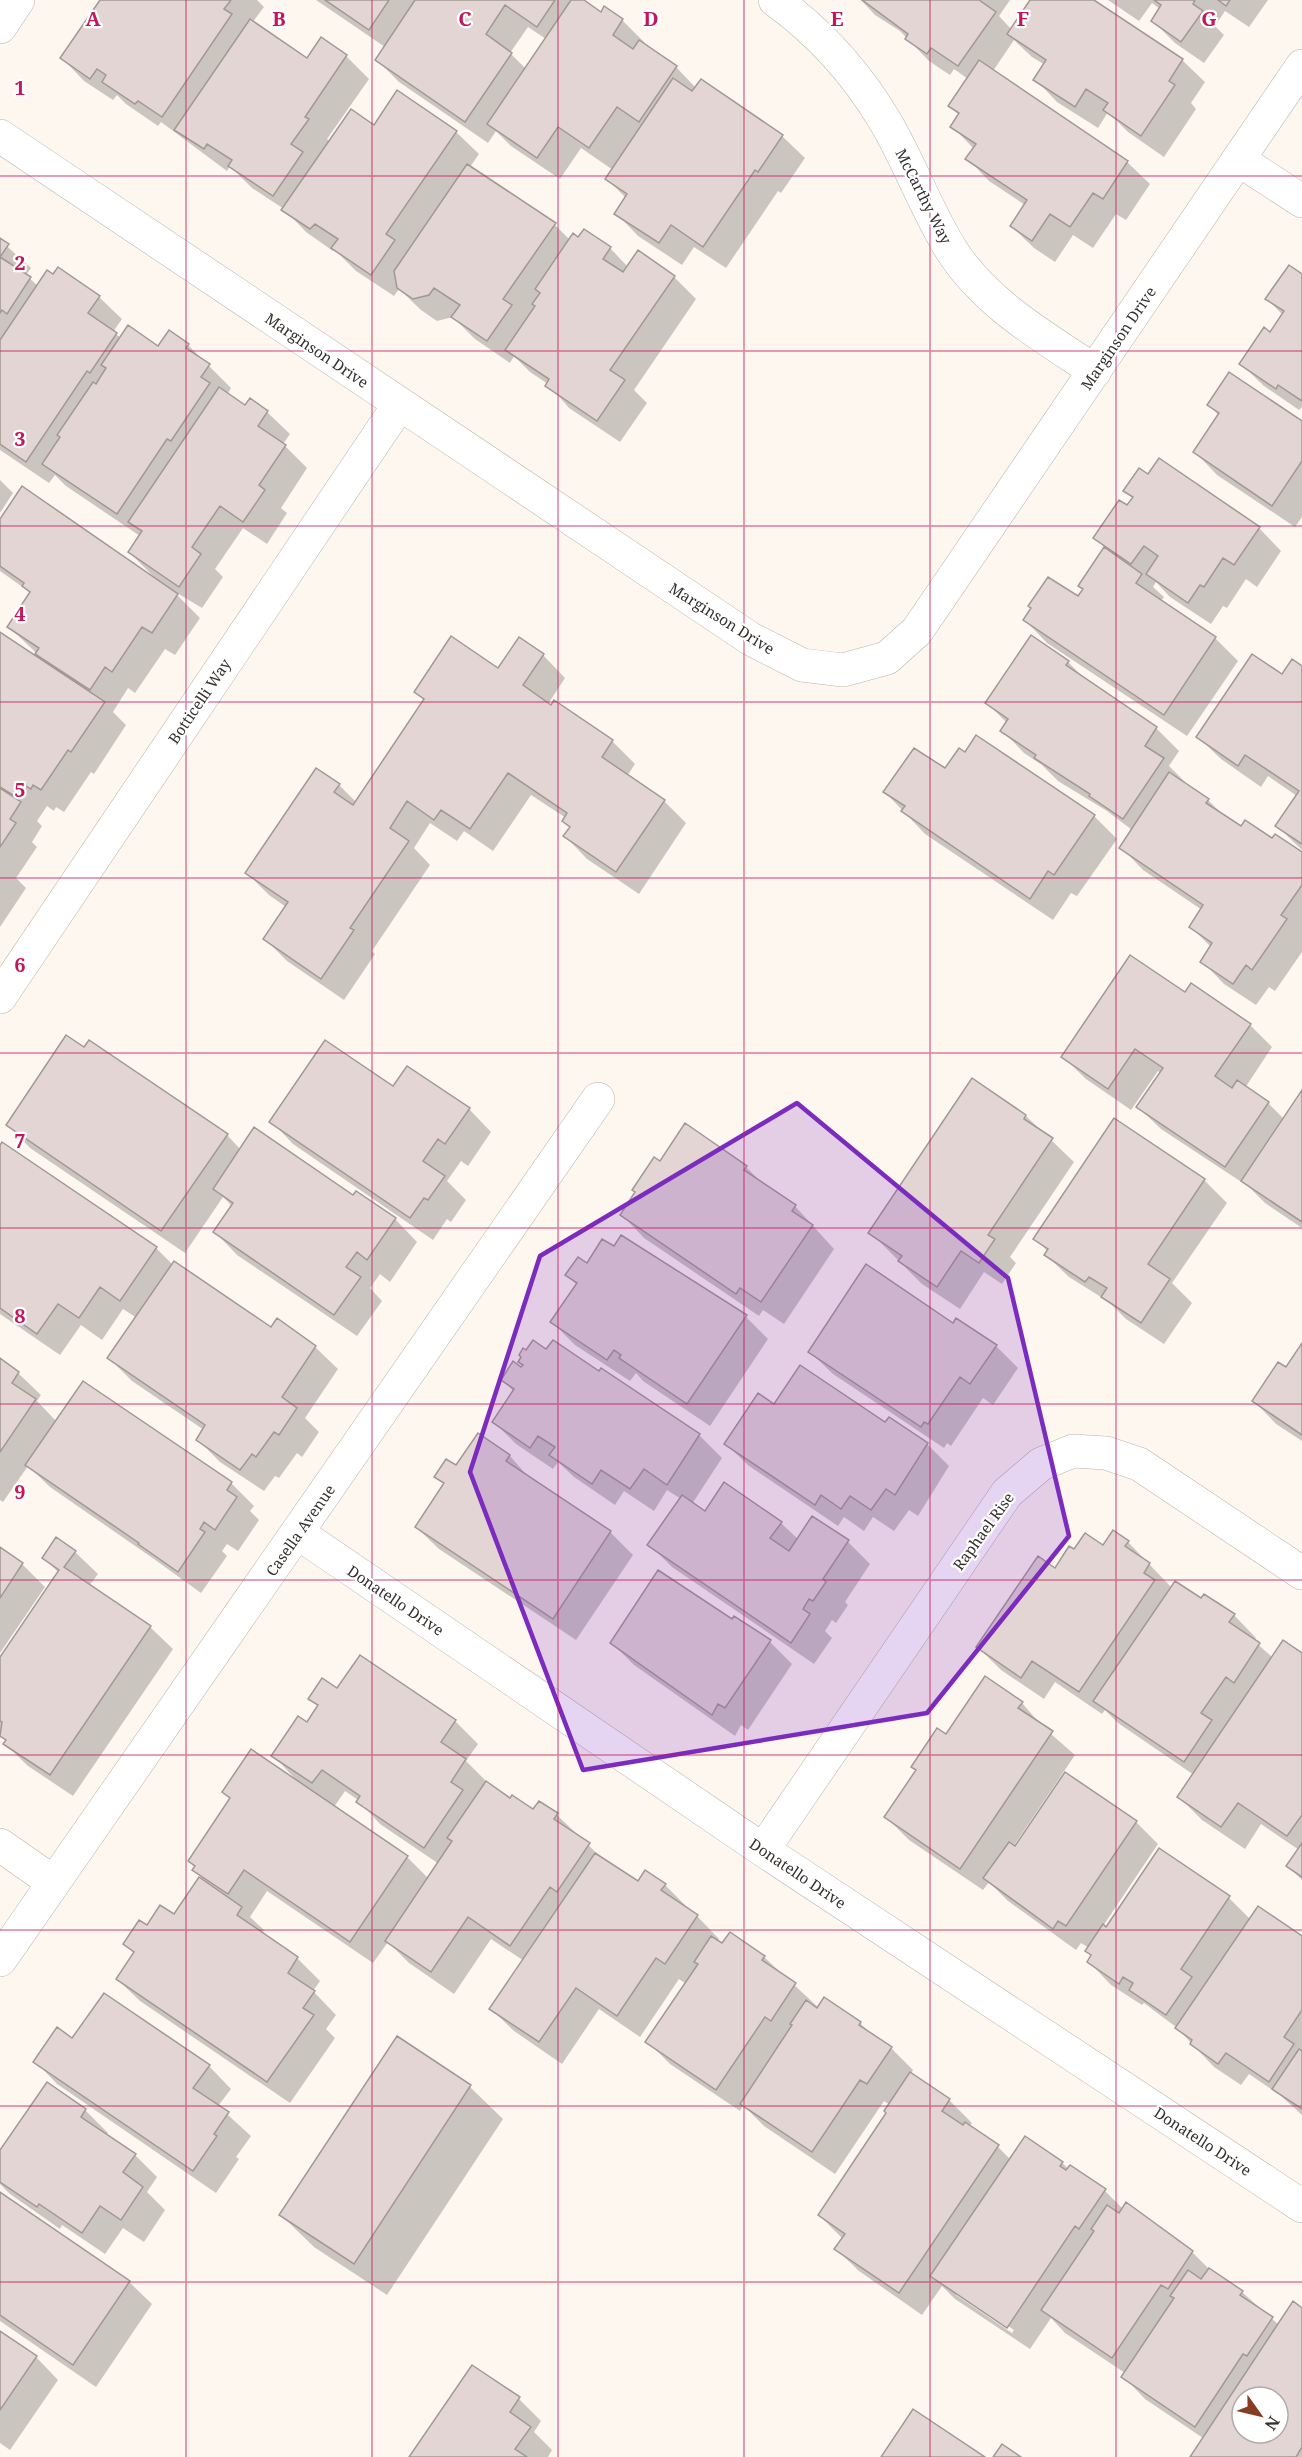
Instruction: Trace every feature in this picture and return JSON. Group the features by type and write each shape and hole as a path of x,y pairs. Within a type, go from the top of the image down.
{"street":[{"path":"0,27 18,0"},
{"name":"McCarthy Way","path":"775,0 828,47 861,84 886,122 953,252 979,284 1021,321 1095,371"},
{"name":"Marginson Drive","path":"0,136 751,639 802,665 843,670 887,658 917,631 1302,66"},
{"path":"1239,159 1302,201"},
{"name":"Botticelli Way","path":"0,997 399,405"},
{"name":"Casella Avenue","path":"0,1960 598,1099"},
{"name":"Raphael Rise","path":"763,1850 1007,1493 1041,1464 1073,1451 1106,1453 1139,1464 1302,1573"},
{"name":"Donatello Drive","path":"298,1533 763,1850 1302,2206"},
{"path":"0,1845 53,1882"}],"highlighted area":[{"path":"797,1103 1008,1278 1069,1536 927,1713 583,1770 470,1472 540,1256"}],"building":[{"path":"100,0 231,0 224,9 232,14 162,117 138,101 135,104 102,82 106,75 97,69 90,79 60,58"},
{"path":"325,0 389,0 369,30"},
{"path":"415,0 555,0 537,27 505,5 486,34 512,53 465,122 375,60"},
{"path":"571,0 584,0 601,12 604,6 623,19 613,35 633,49 639,40 677,66 639,122 617,107 589,148 558,127 537,158 487,124"},
{"path":"862,0 979,0 996,12 958,66 931,48 927,54 905,39 908,34"},
{"path":"1030,0 1094,0 1183,59 1169,81 1175,85 1141,136 1103,110 1108,103 1086,89 1075,107 1033,80 1046,60 1007,34"},
{"path":"1154,0 1195,0 1193,4 1203,11 1181,42 1151,21 1161,5"},
{"path":"1218,0 1230,0 1226,6"},
{"path":"250,19 307,58 321,37 347,55 305,117 309,119 291,144 303,152 273,196 228,166 232,160 207,144 204,149 174,130"},
{"path":"979,60 1128,161 1103,199 1093,193 1070,227 1050,214 1032,241 1010,226 1027,200 965,159 976,144 950,127 959,113 948,106"},
{"path":"673,78 692,91 701,79 783,135 758,172 755,170 703,247 671,225 659,243 614,214 627,194 605,179"},
{"path":"397,90 457,131 386,234 395,240 371,275 331,248 338,239 315,224 310,229 281,210 351,109 374,125"},
{"path":"467,164 556,223 503,299 512,305 487,341 451,317 460,305 434,288 429,295 413,299 397,288 394,271"},
{"path":"584,229 611,247 603,259 623,272 638,250 675,276 610,370 625,380 597,421 545,386 549,379 505,350 535,306 532,304 540,293 535,289 573,233 578,237"},
{"path":"0,238 9,244 0,257"},
{"path":"0,257 31,277 7,314 2,310 0,313"},
{"path":"1289,265 1302,274 1302,401 1278,385 1276,389 1239,364 1264,327 1270,332 1284,311 1265,299"},
{"path":"58,267 100,296 88,313 117,333 90,373 87,371 26,462 0,444 0,340 47,270 53,274"},
{"path":"128,325 158,346 169,330 189,344 186,348 210,364 201,377 210,383 171,441 167,439 117,514 42,464 60,437 57,435 93,382 96,384 106,368 101,365"},
{"path":"1229,372 1302,421 1302,461 1272,506 1193,452 1219,413 1207,405"},
{"path":"219,387 245,405 250,398 268,411 258,426 286,445 259,485 265,490 243,522 220,506 192,547 201,554 179,587 128,552 142,531 128,522"},
{"path":"1159,458 1260,527 1234,565 1223,558 1204,587 1200,585 1188,603 1146,574 1158,556 1144,546 1131,564 1093,538 1119,500 1127,505 1133,497 1123,491 1139,468 1148,474"},
{"path":"22,486 178,594 152,633 142,627 112,672 105,667 90,690 35,654 39,648 7,627 30,592 22,586 24,583 0,566 0,519"},
{"path":"1104,547 1142,574 1136,583 1216,637 1164,715 1023,620 1031,608 1028,606 1048,577 1078,596 1083,589 1078,586"},
{"path":"0,632 105,702 71,752 68,750 41,790 33,785 31,789 24,785 16,797 0,787"},
{"path":"1031,635 1069,661 1066,665 1157,727 1145,746 1164,758 1123,819 1089,796 1090,794 1034,758 1036,755 1000,731 1008,719 985,703"},
{"path":"451,636 498,668 519,637 544,654 523,685 551,705 554,700 613,740 602,757 665,800 616,872 563,836 570,827 562,821 567,813 508,773 470,829 441,810 434,820 407,801 390,828 409,841 350,928 354,930 321,979 263,939 288,902 245,873 316,768 340,784 334,792 353,805 424,699 414,692"},
{"path":"1252,654 1282,674 1292,659 1302,666 1302,844 1275,826 1299,791 1245,755 1238,766 1196,737"},
{"path":"976,735 1095,815 1054,875 1048,871 1030,899 901,811 905,806 883,792 914,748 945,768 959,748 965,752"},
{"path":"1169,772 1209,799 1206,803 1241,826 1245,820 1272,838 1275,834 1302,852 1302,885 1281,915 1287,919 1252,970 1246,965 1233,984 1200,962 1212,943 1189,927 1203,905 1119,848"},
{"path":"0,788 21,802 10,819 16,823 0,847"},
{"path":"1130,955 1185,992 1191,983 1251,1024 1215,1076 1232,1088 1237,1080 1269,1102 1225,1167 1136,1107 1163,1068 1135,1049 1108,1089 1061,1057"},
{"path":"66,1035 84,1047 89,1040 228,1134 161,1231 6,1125"},
{"path":"325,1040 393,1086 407,1066 470,1108 445,1144 438,1139 423,1161 445,1176 428,1200 424,1198 410,1218 269,1122"},
{"path":"972,1078 1026,1115 1024,1119 1053,1138 988,1235 995,1239 979,1263 961,1251 937,1287 898,1261 902,1256 868,1233"},
{"path":"1302,1090 1302,1222 1241,1181"},
{"path":"1114,1118 1205,1179 1148,1264 1170,1279 1141,1323 1101,1297 1107,1288 1089,1277 1085,1282 1044,1255 1048,1249 1033,1239"},
{"path":"685,1123 747,1166 744,1170 796,1205 792,1211 813,1225 761,1302 740,1288 736,1294 620,1215 635,1192 632,1190 654,1157 660,1161"},
{"path":"254,1127 353,1195 356,1191 396,1218 367,1260 357,1252 346,1267 361,1277 334,1315 213,1232 233,1203 213,1189"},
{"path":"2,1142 157,1247 120,1301 100,1287 79,1318 58,1304 37,1334 0,1308 0,1145"},
{"path":"621,1235 747,1315 687,1404 619,1358 621,1355 614,1350 607,1360 550,1322 577,1283 565,1275 578,1257 587,1263 602,1239 614,1246"},
{"path":"174,1261 271,1327 277,1318 316,1346 282,1397 297,1408 279,1435 274,1432 256,1457 252,1454 240,1470 196,1440 205,1425 107,1358"},
{"path":"866,1264 953,1323 956,1318 997,1345 970,1384 960,1377 928,1424 924,1422 921,1427 808,1352"},
{"path":"533,1340 546,1349 553,1340 599,1371 601,1368 700,1434 667,1485 644,1469 630,1489 601,1470 592,1484 549,1455 555,1447 538,1436 530,1448 492,1422 514,1389 501,1380 513,1361 521,1367 523,1365 518,1362 521,1357 519,1355 523,1348 526,1350"},
{"path":"1302,1343 1302,1435 1252,1401 1278,1362 1286,1367"},
{"path":"0,1358 19,1372 12,1383 36,1399 0,1452"},
{"path":"800,1365 885,1422 889,1417 928,1443 895,1495 886,1489 871,1510 850,1496 841,1509 821,1495 815,1505 724,1444 758,1393 774,1404"},
{"path":"83,1381 232,1482 227,1490 237,1497 215,1530 204,1522 200,1529 205,1532 178,1572 25,1465"},
{"path":"478,1433 510,1455 506,1461 611,1531 553,1619 415,1527 444,1483 434,1477 446,1459 456,1465"},
{"path":"724,1482 782,1522 770,1538 789,1551 812,1516 849,1540 823,1579 826,1582 813,1601 809,1599 803,1609 810,1614 791,1643 647,1545 682,1495 705,1511"},
{"path":"1113,1530 1129,1541 1125,1546 1150,1563 1144,1573 1155,1580 1079,1692 1032,1661 1021,1678 976,1647 1038,1556 1055,1568 1069,1546 1074,1549 1085,1533 1103,1545"},
{"path":"56,1537 76,1551 64,1567 151,1626 50,1775 3,1744 6,1740 0,1736 2,1722 0,1721 0,1657 59,1570 42,1558"},
{"path":"0,1547 23,1563 0,1598"},
{"path":"658,1570 732,1619 734,1616 771,1640 725,1708 718,1704 712,1715 610,1643"},
{"path":"1175,1581 1201,1598 1204,1594 1235,1614 1229,1622 1260,1643 1234,1683 1226,1677 1201,1713 1212,1720 1184,1762 1093,1701"},
{"path":"1283,1640 1302,1653 1302,1815 1287,1836 1238,1803 1221,1827 1177,1797"},
{"path":"360,1655 456,1720 441,1742 466,1759 451,1782 463,1790 424,1848 356,1802 360,1796 322,1770 312,1783 271,1756 298,1716 307,1722 318,1705 308,1699 322,1678 337,1688"},
{"path":"985,1676 1023,1702 1018,1708 1053,1731 960,1869 884,1817 916,1770 911,1767 937,1728 946,1734"},
{"path":"251,1749 408,1856 350,1942 244,1870 228,1894 192,1870 195,1866 188,1861 230,1798 222,1792"},
{"path":"1065,1772 1137,1821 1066,1926 1058,1921 1053,1929 983,1878 1009,1842 1015,1846"},
{"path":"486,1781 510,1798 512,1795 533,1809 539,1801 558,1813 554,1819 590,1843 557,1892 550,1887 510,1946 468,1917 431,1972 385,1941 452,1841 447,1838"},
{"path":"1302,1843 1302,1877 1286,1866"},
{"path":"1159,1848 1230,1896 1181,1969 1192,1977 1166,2015 1129,1990 1133,1983 1123,1977 1119,1984 1087,1962 1091,1955 1085,1951 1103,1924 1106,1927"},
{"path":"595,1853 638,1881 645,1870 666,1884 661,1890 698,1915 665,1964 656,1958 617,2016 576,1988 539,2042 489,2009"},
{"path":"199,1877 242,1907 237,1915 298,1957 288,1973 315,1991 303,2008 314,2015 267,2082 116,1979 134,1952 123,1944 139,1920 147,1925 160,1905 174,1914"},
{"path":"1258,1906 1302,1936 1302,2010 1284,2037 1294,2044 1269,2082 1226,2053 1218,2064 1190,2044 1192,2040 1175,2028"},
{"path":"730,1932 765,1956 762,1960 796,1983 771,2021 765,2017 716,2090 645,2042 698,1964 694,1962 711,1936 722,1943"},
{"path":"104,1993 210,2065 193,2088 229,2112 214,2134 217,2136 193,2171 33,2062 57,2027 72,2038"},
{"path":"824,1997 861,2022 859,2025 892,2047 867,2084 860,2080 812,2152 740,2104 806,2000 817,2008"},
{"path":"397,2036 471,2085 354,2264 279,2215"},
{"path":"1299,2049 1302,2051 1302,2109 1272,2089"},
{"path":"910,2072 950,2099 942,2111 963,2125 965,2122 999,2145 899,2293 834,2249 845,2234 818,2215 886,2113 884,2111"},
{"path":"47,2082 86,2109 81,2117 136,2154 123,2172 143,2187 121,2220 100,2206 82,2233 39,2204 37,2207 0,2182 0,2150"},
{"path":"1025,2136 1063,2162 1060,2166 1066,2170 1070,2165 1106,2189 1079,2229 1075,2226 1007,2328 930,2276"},
{"path":"0,2192 130,2281 73,2365 0,2315"},
{"path":"1126,2202 1193,2251 1168,2289 1161,2285 1112,2358 1041,2310 1094,2231 1091,2229 1107,2205 1119,2213"},
{"path":"1209,2268 1243,2291 1240,2295 1273,2317 1247,2356 1243,2354 1195,2427 1121,2377 1174,2298 1170,2296 1188,2270 1201,2279"},
{"path":"1293,2301 1302,2308 1302,2447 1296,2457 1190,2457 1230,2396 1230,2445 1290,2445 1290,2385 1238,2385"},
{"path":"0,2331 37,2356 0,2410"},
{"path":"472,2365 520,2397 510,2412 531,2427 515,2449 527,2457 409,2457"},
{"path":"913,2409 985,2457 881,2457"},
{"path":"1002,2444 1021,2457 993,2457"}]}
